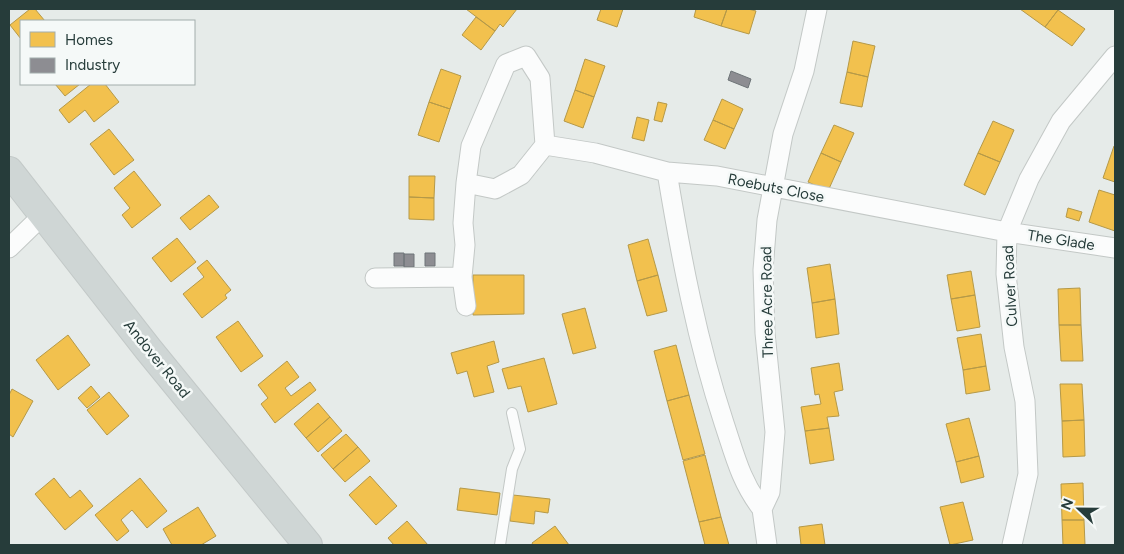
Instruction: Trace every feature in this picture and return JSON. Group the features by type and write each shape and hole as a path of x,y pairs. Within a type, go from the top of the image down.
{"main road":[{"name":"Andover Road","path":"9,171 148,349 308,545"}],"street":[{"name":"Three Acre Road","path":"762,509 770,492 775,432 765,334 763,270 767,220 783,134 804,71 817,9"},
{"path":"466,183 495,189 521,175 545,145 540,78 526,56 506,64 471,146 466,183 463,223 466,245 462,277 466,306"},
{"name":"Culver Road","path":"1012,545 1028,474 1025,401 1014,347 1006,274 1007,232 1028,179 1062,121 1115,56"},
{"name":"Roebuts Close","path":"545,145 595,153 667,172 717,176 1007,232"},
{"name":"Three Acre Road","path":"667,172 685,276 708,375 748,490 762,509 767,545"},
{"path":"9,248 43,215"},
{"name":"The Glade","path":"1007,232 1115,248"},
{"path":"375,278 462,277"}],"lane":[{"path":"500,545 512,469 520,449 512,413"}],"building: Homes":[{"path":"30,9 35,9 44,20 20,20 20,38 10,25"},
{"path":"466,9 517,9 503,27 500,24 495,31"},
{"path":"601,9 623,9 617,27 597,20"},
{"path":"696,9 727,9 721,26 694,17"},
{"path":"727,9 756,11 749,34 721,26"},
{"path":"1020,9 1056,9 1058,10 1045,27"},
{"path":"1058,10 1085,29 1072,46 1045,27"},
{"path":"476,17 495,31 481,50 462,35"},
{"path":"853,41 875,46 868,77 847,72"},
{"path":"585,59 605,66 594,97 575,90"},
{"path":"441,69 461,76 450,109 429,102"},
{"path":"847,72 868,77 862,107 840,103"},
{"path":"56,85 79,85 65,96"},
{"path":"90,85 106,85 119,102 94,122 85,110 69,123 59,110"},
{"path":"575,90 594,97 583,128 564,121"},
{"path":"722,99 743,109 734,129 713,120"},
{"path":"429,102 450,109 439,142 418,135"},
{"path":"658,102 667,104 662,122 654,120"},
{"path":"637,117 649,120 644,141 632,138"},
{"path":"713,120 734,129 725,149 704,140"},
{"path":"993,121 1014,130 1000,162 978,153"},
{"path":"834,125 854,133 841,162 821,153"},
{"path":"109,129 134,160 114,175 90,144"},
{"path":"1115,146 1115,182 1103,178"},
{"path":"821,153 841,162 828,191 808,182"},
{"path":"978,153 1000,162 985,195 964,185"},
{"path":"134,171 161,205 132,228 122,215 130,208 114,188"},
{"path":"409,176 435,176 434,198 409,197"},
{"path":"1099,190 1115,195 1115,231 1089,222"},
{"path":"209,195 219,207 190,230 180,218"},
{"path":"409,197 434,198 434,220 409,219"},
{"path":"1068,208 1082,212 1079,221 1066,217"},
{"path":"177,238 196,262 171,282 152,258"},
{"path":"648,239 658,275 637,281 628,245"},
{"path":"207,260 231,290 225,295 227,298 202,318 183,294 204,277 197,268"},
{"path":"830,264 835,299 812,303 807,268"},
{"path":"971,271 975,295 951,299 947,275"},
{"path":"473,275 524,275 524,314 473,315"},
{"path":"658,275 667,311 647,316 637,281"},
{"path":"1080,288 1081,325 1059,325 1058,289"},
{"path":"975,295 980,327 957,331 951,299"},
{"path":"835,299 839,334 816,338 812,303"},
{"path":"585,308 596,348 573,354 562,314"},
{"path":"238,321 263,356 241,372 216,337"},
{"path":"1059,325 1081,325 1083,361 1061,361"},
{"path":"981,334 986,366 963,370 957,338"},
{"path":"68,335 90,365 58,390 36,360"},
{"path":"494,341 499,362 487,366 494,392 474,397 467,371 457,374 451,353"},
{"path":"676,345 689,395 667,401 654,351"},
{"path":"544,358 557,404 528,412 521,386 508,389 502,369"},
{"path":"287,361 299,377 285,388 291,396 310,382 316,390 275,423 261,404 268,398 258,385"},
{"path":"839,363 843,390 834,392 839,416 827,417 829,428 805,431 801,407 821,404 819,394 815,395 811,368"},
{"path":"986,366 990,390 966,394 963,370"},
{"path":"1060,384 1082,384 1084,420 1062,421"},
{"path":"91,386 100,397 87,408 78,398"},
{"path":"12,389 33,401 13,437 9,434 9,395"},
{"path":"109,392 129,416 107,435 87,410"},
{"path":"689,395 705,454 683,460 667,401"},
{"path":"318,403 330,417 306,438 294,424"},
{"path":"330,417 342,431 318,452 306,438"},
{"path":"969,418 979,456 956,462 946,424"},
{"path":"1084,420 1085,456 1063,457 1062,421"},
{"path":"829,428 834,460 810,464 805,431"},
{"path":"346,434 358,447 333,469 321,455"},
{"path":"358,447 370,461 345,482 333,469"},
{"path":"705,455 721,517 699,522 683,461"},
{"path":"979,456 984,477 961,483 956,462"},
{"path":"370,476 397,506 376,525 349,495"},
{"path":"54,478 70,498 80,490 93,506 65,530 35,494"},
{"path":"140,478 167,511 147,528 132,510 121,520 129,531 117,541 95,515"},
{"path":"1083,483 1084,520 1062,520 1061,484"},
{"path":"460,488 500,493 497,515 457,510"},
{"path":"513,495 550,499 548,513 535,511 534,524 510,521"},
{"path":"963,502 973,540 950,545 940,507"},
{"path":"198,507 216,536 201,545 172,545 163,529"},
{"path":"721,517 729,545 705,545 699,522"},
{"path":"1062,520 1084,520 1085,545 1063,545"},
{"path":"407,521 428,545 394,545 388,538"},
{"path":"822,524 825,545 801,545 799,527"},
{"path":"555,526 569,545 533,545 532,543"}],"building: Industry":[{"path":"731,71 751,79 748,88 728,80"},
{"path":"394,253 404,253 404,266 394,266"},
{"path":"425,253 435,253 435,266 425,266"},
{"path":"404,254 414,254 414,267 404,267"}]}
